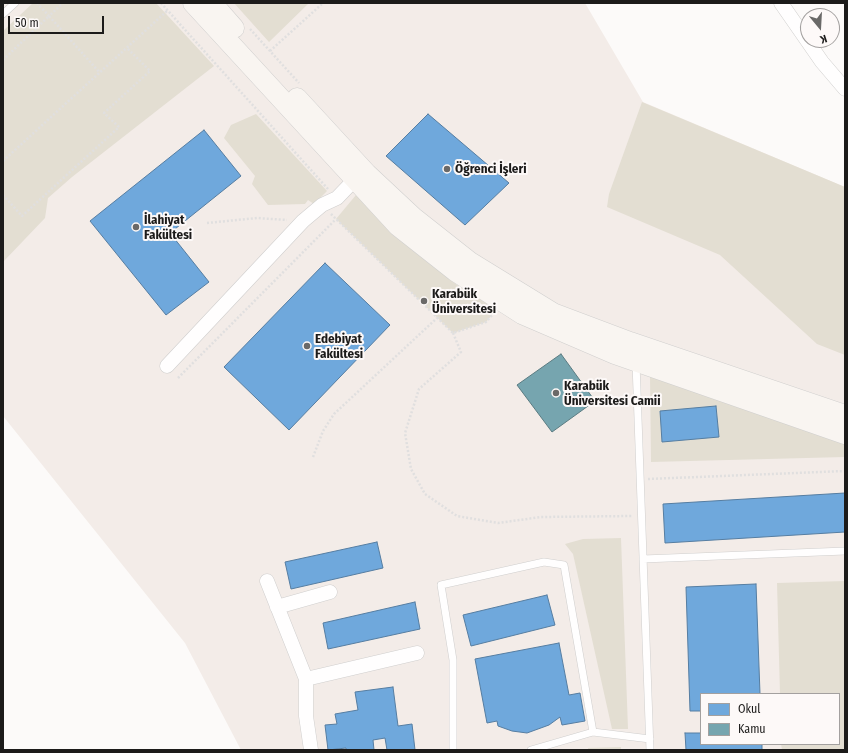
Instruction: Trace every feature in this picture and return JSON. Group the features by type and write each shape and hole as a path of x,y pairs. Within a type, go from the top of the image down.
{"main road":[{"path":"192,3 359,175 470,262 553,313 630,342 845,415"},
{"path":"212,3 359,175 398,226 455,271 522,314 636,361 845,434"}],"street":[{"path":"781,3 822,62 845,89"},
{"path":"167,366 303,221 322,205 336,198 359,175"},
{"path":"267,581 306,679 306,716 312,750"},
{"path":"277,607 330,592"},
{"path":"306,679 417,653"}],"lane":[{"path":"3,14 15,3"},
{"path":"636,361 650,750"},
{"path":"643,559 845,551"},
{"path":"453,750 453,660 441,585 544,562 564,565 593,732"},
{"path":"531,750 593,732 650,739"}],"path":[{"path":"37,3 100,73"},
{"path":"3,60 62,3"},
{"path":"161,3 336,198"},
{"path":"270,51 323,3"},
{"path":"3,161 168,10"},
{"path":"247,26 302,86"},
{"path":"3,195 22,216 119,126 104,113 150,71 127,48"},
{"path":"322,205 453,333 461,352 419,389 405,432 411,469 425,494 457,516 498,523 541,517 641,517"},
{"path":"207,223 257,218 303,221"},
{"path":"178,378 336,219"},
{"path":"453,333 486,322 497,309"},
{"path":"313,457 323,431 334,414 438,318"},
{"path":"640,479 845,471"}],"shaded area":[{"name":"Karabük Üniversitesi","path":"3,3 585,3 643,102 845,187 845,750 241,750 185,643 3,416"},
{"path":"33,3 156,3 214,66 72,177 48,198 45,218 3,262 3,31"},
{"path":"234,3 309,3 269,42"},
{"path":"642,102 845,187 845,355 817,344 720,255 607,207 609,194"},
{"path":"256,114 327,191 314,204 308,200 305,204 268,205 252,184 255,176 224,138 231,125"},
{"path":"356,195 393,235 457,285 497,309 486,322 453,333 336,219"},
{"path":"650,375 845,441 845,457 651,462"},
{"path":"621,538 628,729 612,729 573,554 565,544 583,539"},
{"path":"845,581 845,750 782,750 781,745 840,745 840,693 780,693 777,583"},
{"path":"621,747 621,750 588,750 588,748"}],"building: Okul":[{"name":"Öğrenci İşleri","path":"428,114 509,183 465,225 386,156"},
{"name":"İlahiyat Fakültesi","path":"204,130 241,176 170,233 209,282 166,315 90,221"},
{"name":"Edebiyat Fakültesi","path":"325,263 390,325 289,430 224,367"},
{"path":"716,406 719,437 662,442 660,411"},
{"path":"845,493 845,532 665,543 663,504"},
{"path":"377,542 383,568 291,589 285,562"},
{"path":"756,584 760,693 700,693 700,711 690,711 686,587"},
{"path":"547,595 555,625 471,646 463,615"},
{"path":"415,602 420,629 328,649 323,623"},
{"path":"559,643 569,695 580,693 585,721 562,725 560,717 549,725 527,733 512,731 498,726 497,721 487,723 475,659"},
{"path":"393,687 398,726 412,724 415,750 387,750 385,738 373,740 374,750 346,750 346,748 328,750 325,725 337,724 335,714 358,710 355,692"},
{"path":"685,733 700,733 700,745 762,745 762,750 686,750"}],"building: Kamu":[{"name":"Karabük Üniversitesi Camii","path":"561,354 595,401 552,432 517,385"}],"place":[{"name":"Öğrenci İşleri","path":"447,169"},
{"name":"İlahiyat Fakültesi","path":"136,227"},
{"name":"Karabük Üniversitesi","path":"424,301"},
{"name":"Edebiyat Fakültesi","path":"307,346"},
{"name":"Karabük Üniversitesi Camii","path":"556,393"}]}
